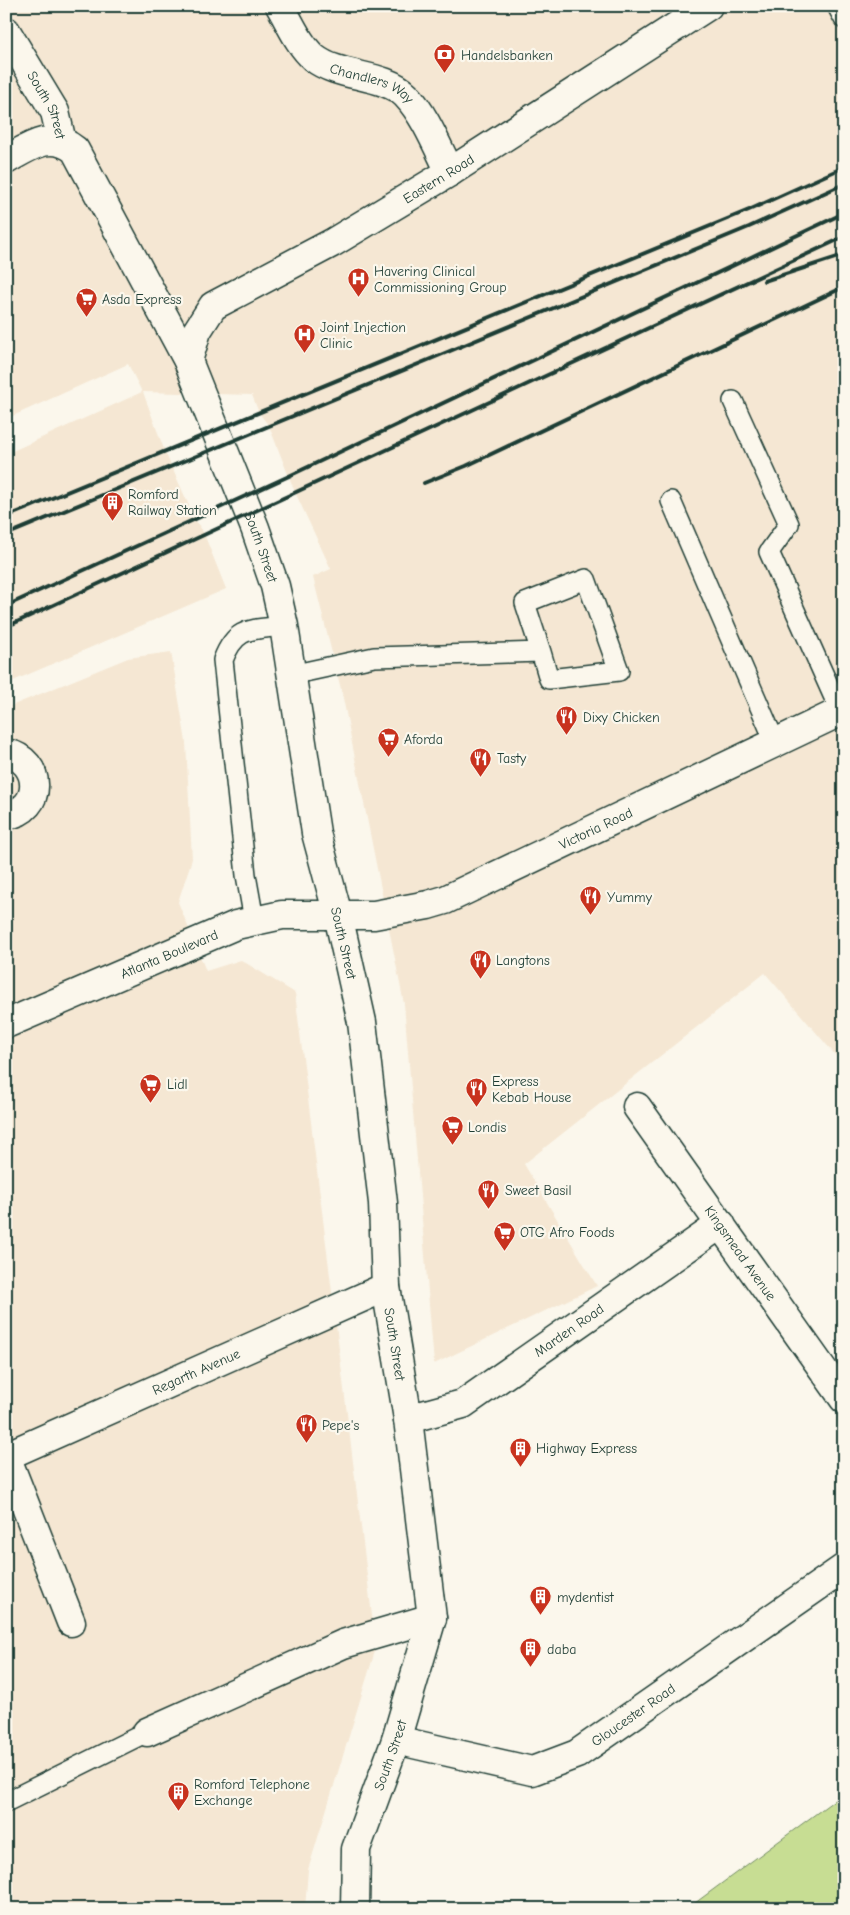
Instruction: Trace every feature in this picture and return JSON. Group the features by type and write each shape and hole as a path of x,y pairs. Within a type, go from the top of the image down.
{"street":[{"name":"Chandlers Way","path":"280,6 300,41 314,58 327,66 388,84 405,94 421,115 450,172"},
{"name":"Eastern Road","path":"188,361 197,331 213,306 332,243 450,172 708,6"},
{"name":"South Street","path":"6,31 55,112 62,142 75,150 188,361 255,528 275,586 284,626 316,833 338,915 362,1022 383,1203 386,1288 408,1419 432,1618 396,1740 356,1849 354,1909"},
{"path":"6,160 36,143 62,142"},
{"name":"Victoria Road","path":"338,915 374,915 445,900 842,710"},
{"path":"6,753 14,754 24,760 30,768 34,779 34,790 30,800 23,808 6,815"},
{"name":"Atlanta Boulevard","path":"6,1024 236,925 282,915 338,915"},
{"name":"Kingsmead Avenue","path":"637,1107 844,1399"},
{"name":"Marden Road","path":"408,1419 463,1404 721,1224"},
{"name":"Regarth Avenue","path":"6,1456 386,1288"},
{"path":"6,1456 71,1622"},
{"name":"Gloucester Road","path":"396,1740 532,1772 577,1754 844,1568"},
{"path":"147,1732 342,1644 432,1618"}],"lane":[{"path":"837,6 844,19"},
{"path":"733,401 789,524 769,552 842,710"},
{"path":"671,501 775,742"},
{"path":"586,578 619,671 549,679 541,652 524,603 586,578"},
{"path":"254,920 246,875 223,660 230,643 238,636 250,631 284,626"},
{"path":"291,675 374,657 541,652"},
{"path":"6,1802 147,1732"}],"shaded area":[{"path":"6,6 844,6 844,1065 765,973 524,1164 597,1286 434,1364 404,1004 342,693 313,577 331,569 295,492 269,426 259,413 252,395 143,392 165,452 195,519 204,534 226,589 6,684 6,454 142,392 128,364 6,419"},
{"path":"171,652 186,742 192,859 178,902 206,971 241,960 295,993 376,1648 308,1870 305,1909 6,1909 6,1031 17,1027 6,999 6,708 128,658"}],"green space":[{"path":"844,1793 844,1897 827,1909 687,1909"}],"railway":[{"path":"6,517 749,210 844,167"},
{"path":"6,535 749,227 844,184"},
{"path":"6,606 289,476 844,213"},
{"path":"6,627 844,237"},
{"path":"764,281 844,255"},
{"path":"424,483 466,466 844,287"}],"place":[{"name":"Handelsbanken","path":"445,74"},
{"name":"Havering Clinical Commissioning Group","path":"358,298"},
{"name":"Asda Express","path":"86,318"},
{"name":"Joint Injection Clinic","path":"304,354"},
{"name":"Romford Railway Station","path":"112,521"},
{"name":"Dixy Chicken","path":"567,736"},
{"name":"Aforda","path":"388,758"},
{"name":"Tasty","path":"481,777"},
{"name":"Yummy","path":"591,916"},
{"name":"Langtons","path":"480,979"},
{"name":"Lidl","path":"151,1103"},
{"name":"Express Kebab House","path":"476,1108"},
{"name":"Londis","path":"452,1146"},
{"name":"Sweet Basil","path":"489,1209"},
{"name":"OTG Afro Foods","path":"504,1251"},
{"name":"Pepe's","path":"306,1444"},
{"name":"Highway Express","path":"520,1467"},
{"name":"mydentist","path":"541,1616"},
{"name":"daba","path":"531,1668"},
{"name":"Romford Telephone Exchange","path":"178,1811"}]}
